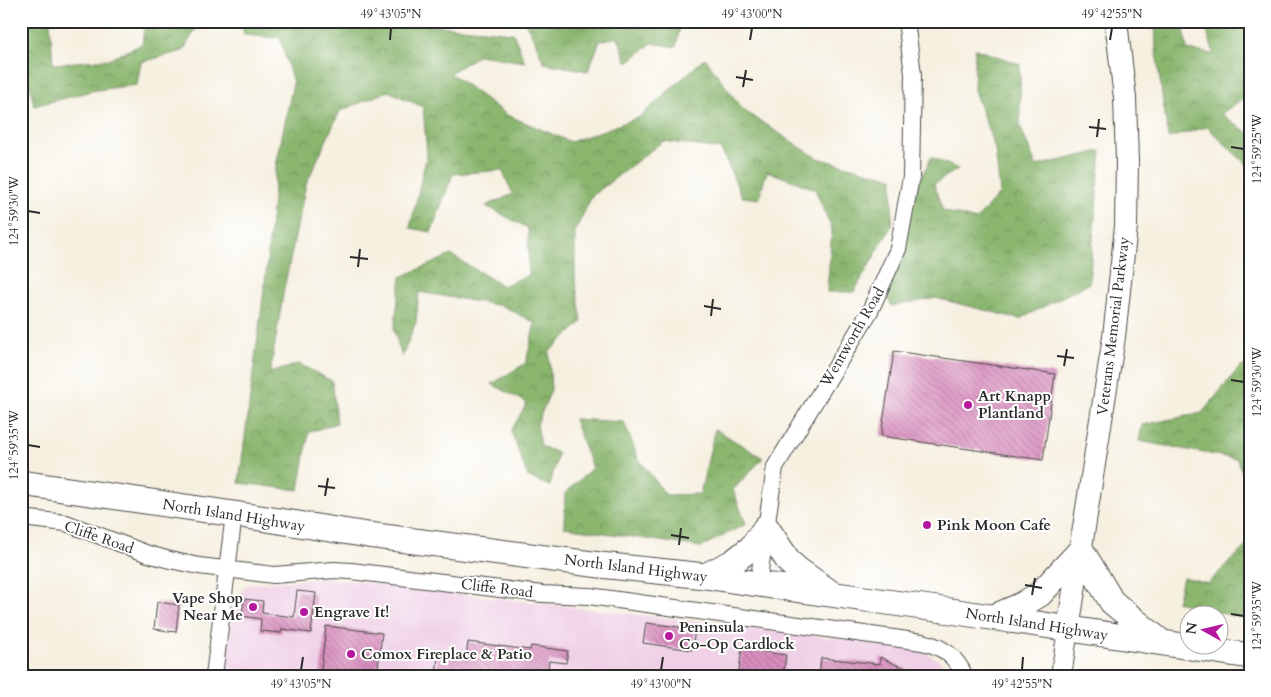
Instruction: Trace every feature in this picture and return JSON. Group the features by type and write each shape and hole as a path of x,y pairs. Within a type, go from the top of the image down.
{"main road":[{"name":"Veterans Memorial Parkway","path":"1068,629 1114,337 1126,226 1128,162 1125,98 1116,21"},
{"name":"North Island Highway","path":"21,483 234,514 368,536 705,576 1250,656"},
{"path":"705,576 733,562 750,548 766,527 789,562 834,595"},
{"path":"994,617 1022,605 1040,594 1080,550 1112,602 1163,643"}],"street":[{"name":"Wentworth Road","path":"758,584 775,467 870,311 898,249 911,177 913,74 906,21"},
{"path":"214,676 234,514"},
{"name":"Cliffe Road","path":"21,518 66,524 148,554 226,570 274,575 334,570 351,571 542,594 589,596 922,642 937,647 956,659 965,676"},
{"path":"1061,676 1068,629"}],"shaded area":[{"path":"326,578 902,646 934,657 952,671 953,676 301,676 224,668 236,597 248,584"}],"green space":[{"path":"145,21 200,21 183,51 141,62 137,85 96,90 34,106 21,41 21,23 50,22 53,64 110,59 142,44"},
{"path":"241,21 418,21 431,25 513,33 525,62 479,55 450,73 507,115 571,142 640,117 705,58 743,110 817,158 893,178 892,225 854,292 827,292 832,229 815,189 767,171 759,199 742,197 721,149 663,141 592,196 575,231 575,280 582,322 549,352 551,390 537,424 541,446 558,453 550,486 528,477 511,431 527,403 492,384 526,363 535,323 503,306 419,292 416,322 402,357 394,330 401,277 451,255 503,286 529,275 528,228 486,206 513,194 502,170 453,174 431,232 410,228 427,154 423,107 388,91 340,111 306,184 284,289 270,373 299,364 332,381 337,423 309,432 299,490 239,483 266,274 276,166 293,83 280,38 244,35"},
{"path":"524,21 681,21 676,47 652,43 627,63 618,37 600,41 588,71 544,63 535,40"},
{"path":"1155,21 1187,21 1184,29 1187,50 1214,54 1204,21 1250,21 1250,98 1245,97 1221,114 1250,134 1250,168 1207,127 1168,138 1156,51"},
{"path":"975,49 1020,64 1020,126 1036,166 1101,151 1089,283 1020,319 936,298 892,306 882,289 913,196 931,157 958,169 934,184 943,211 976,220 1000,193 995,149 974,90"},
{"path":"1250,363 1250,492 1237,459 1139,441 1142,425 1202,413 1239,368"},
{"path":"574,419 624,422 638,458 666,495 700,494 715,429 763,458 733,490 746,524 701,547 564,527 565,493 592,468"},
{"path":"1250,542 1250,620 1228,615 1228,604 1185,604 1177,602 1183,577 1208,583"}],"building":[{"name":"Art Knapp Plantland","path":"894,351 1055,374 1043,460 881,436"},
{"path":"297,591 316,593 311,633 282,629 281,633 260,631 261,619 242,616 244,599 263,601 262,613 294,617"},
{"path":"157,602 179,605 176,632 154,629"},
{"name":"Peninsula Co-Op Cardlock","path":"646,623 695,629 692,650 643,643"},
{"name":"Comox Fireplace & Patio","path":"326,626 382,633 377,676 320,676"},
{"path":"468,642 530,650 531,646 568,651 566,663 549,661 547,676 436,676 438,655 466,657"},
{"path":"742,649 786,655 783,676 738,676"},
{"path":"880,657 919,676 819,676 821,658 880,664"}],"place":[{"name":"Art Knapp Plantland","path":"968,405"},
{"name":"Pink Moon Cafe","path":"927,525"},
{"name":"Vape Shop Near Me","path":"253,607"},
{"name":"Engrave It!","path":"304,612"},
{"name":"Peninsula Co-Op Cardlock","path":"669,636"},
{"name":"Comox Fireplace & Patio","path":"351,654"}]}
